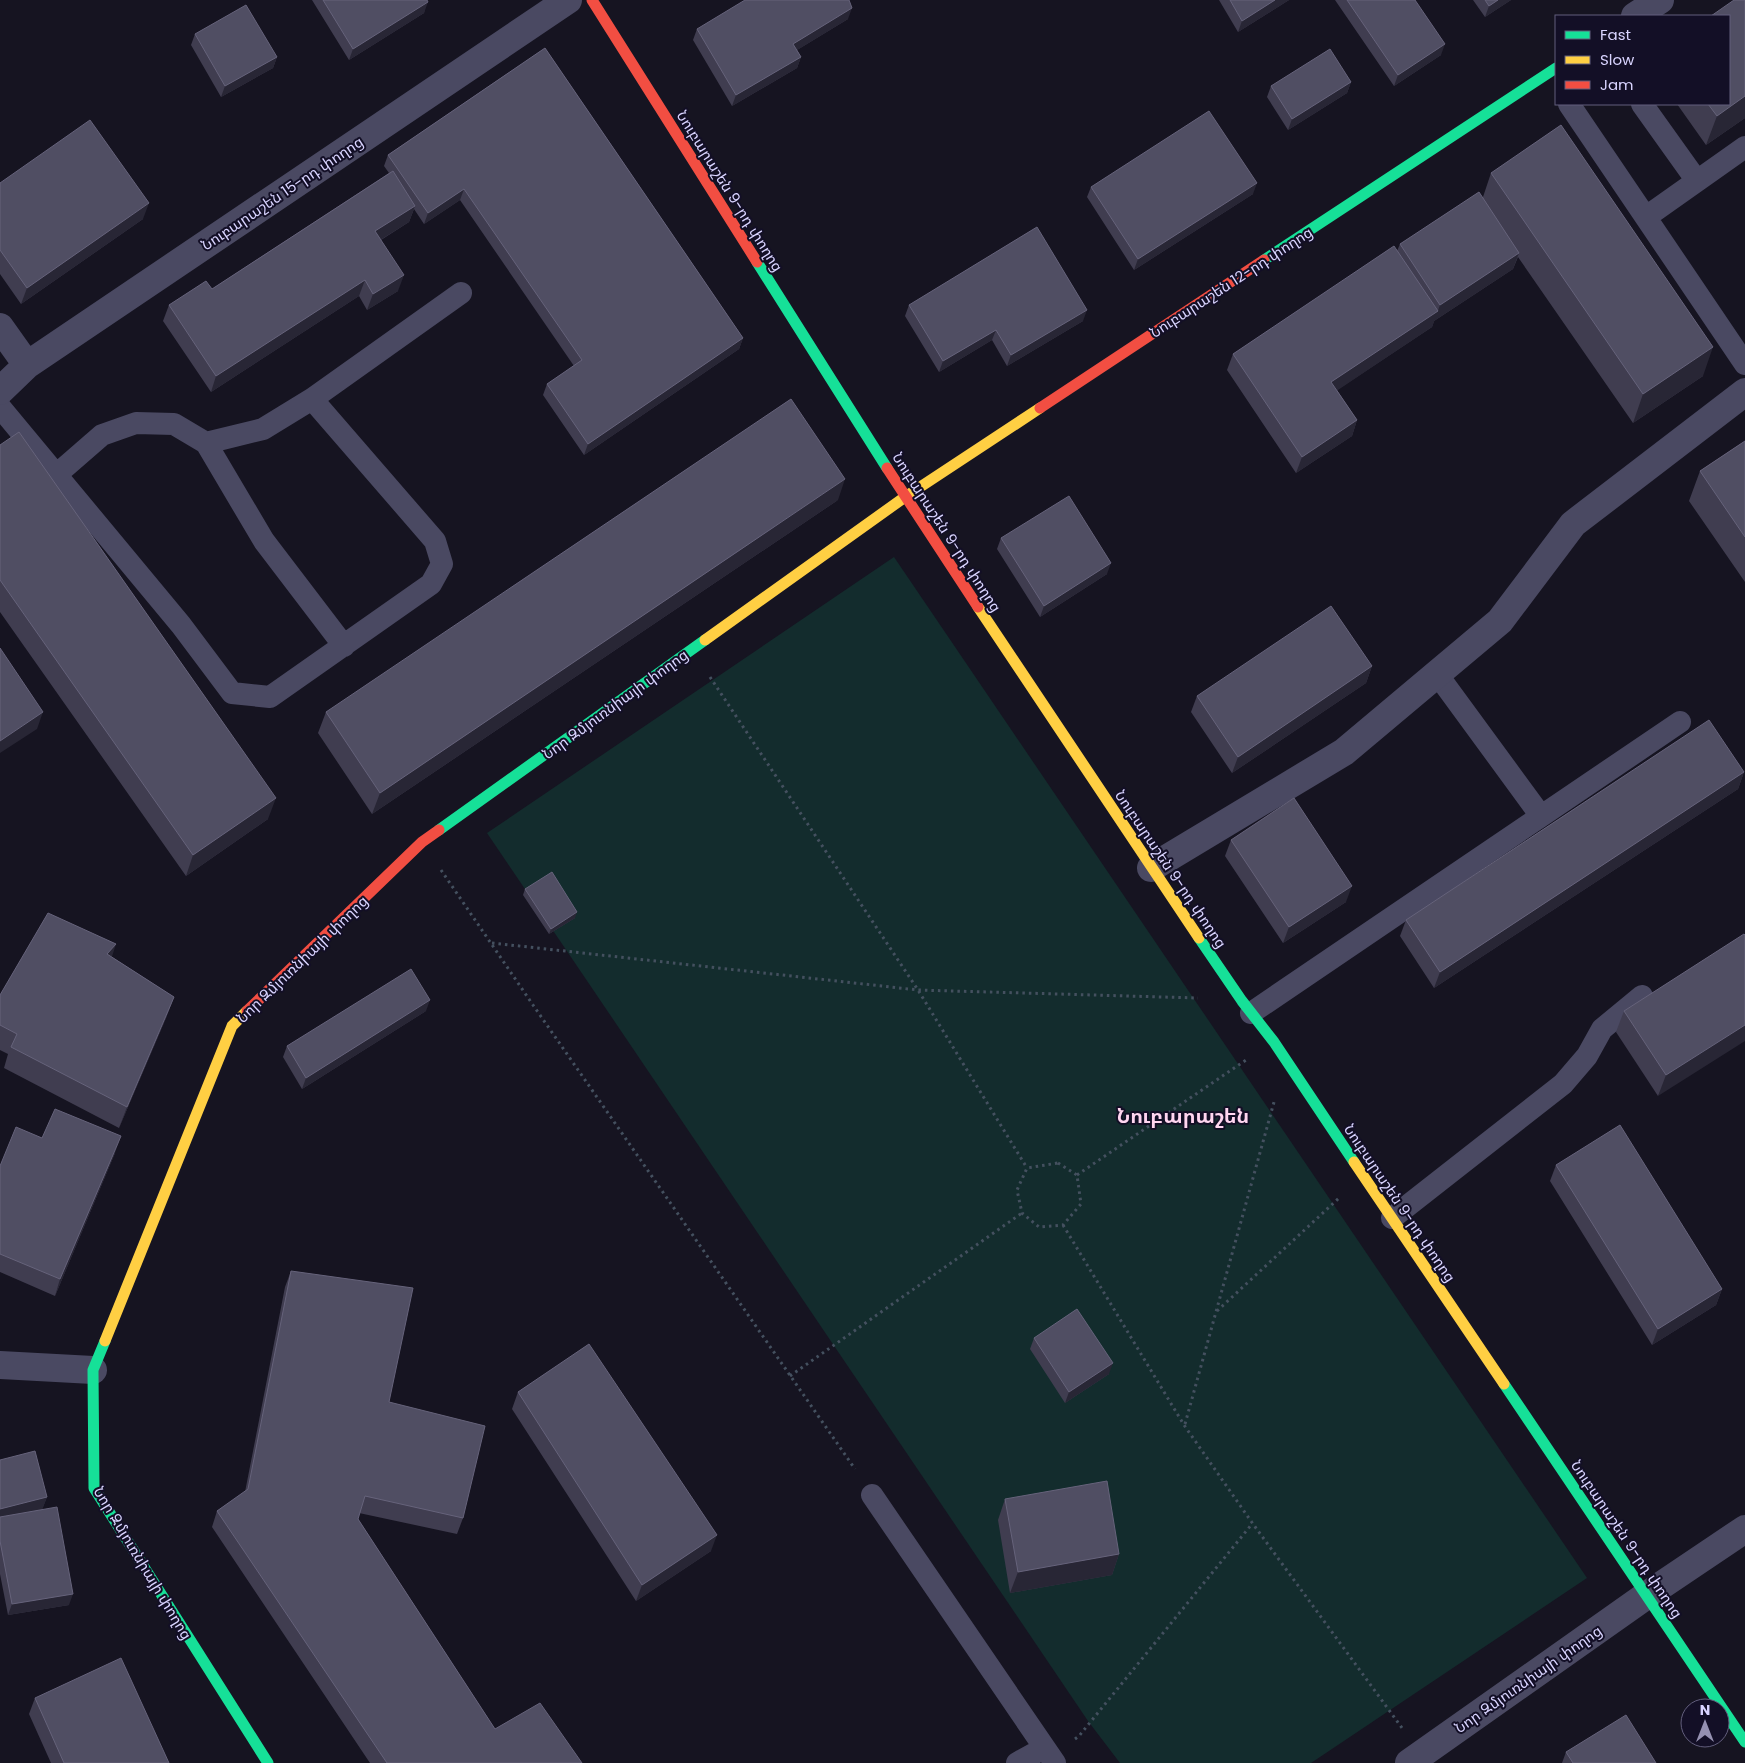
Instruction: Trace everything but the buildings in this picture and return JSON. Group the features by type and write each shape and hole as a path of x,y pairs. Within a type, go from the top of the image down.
{"street":[{"name":"Նուբարաշեն 15-րդ փողոց","path":"0,391 27,365 568,0"},
{"name":"Նուբարաշեն 9-րդ փողոց","path":"592,0 905,497 1152,868 1251,1013 1274,1042 1745,1742"},
{"path":"1637,15 1660,0"},
{"name":"Նուբարաշեն 12-րդ փողոց","path":"905,497 1554,75"},
{"path":"0,327 27,365"},
{"path":"1152,868 1344,752 1500,621 1573,524 1745,392"},
{"name":"Նոր Զմյուռնիայի փողոց","path":"268,1763 94,1488 93,1370 232,1026 422,842 905,497"},
{"path":"0,1366 93,1370"},
{"name":"Նոր Զմյուռնիայի փողոց","path":"1416,1758 1647,1595 1745,1529"}],"lane":[{"path":"1570,105 1745,364"},
{"path":"1643,105 1697,181"},
{"path":"1646,217 1745,147"},
{"path":"206,443 264,429 312,399 461,293"},
{"path":"0,407 181,625 232,693 270,697 431,584 442,564 435,541 312,399"},
{"path":"56,474 102,435 136,424 174,424 206,443 264,541 344,646"},
{"path":"1437,674 1541,816"},
{"path":"1251,1013 1680,722"},
{"path":"1392,1218 1563,1084 1587,1056 1602,1029 1642,996"},
{"path":"872,1495 1049,1755 1017,1763"}],"path":[{"path":"692,649 918,990 1028,1168"},
{"path":"422,842 872,1495"},
{"path":"491,943 918,990 1200,998"},
{"path":"1077,1175 1274,1042"},
{"path":"1184,1424 1276,1095"},
{"path":"1058,1163 1077,1175 1081,1204 1063,1225 1039,1227 1022,1213 1017,1190 1028,1168 1058,1163"},
{"path":"1216,1312 1343,1195"},
{"path":"790,1376 1022,1213"},
{"path":"1063,1225 1184,1424 1416,1758"},
{"path":"1049,1755 1079,1736 1252,1524"}],"green space":[{"path":"894,557 1587,1578 1311,1763 1120,1763 1088,1721 487,833"}],"traffic: fast":[{"path":"1264,260 1555,69"},
{"path":"757,262 887,468"},
{"path":"439,830 705,640"},
{"path":"1199,938 1242,1001 1274,1042 1354,1162"},
{"path":"105,1341 93,1370 94,1488 268,1763"},
{"path":"1504,1384 1745,1742"}],"traffic: slow":[{"path":"705,640 905,497 1040,408"},
{"path":"978,607 1199,938"},
{"path":"105,1341 232,1026 247,1011"},
{"path":"1354,1162 1504,1384"}],"traffic: jam":[{"path":"592,0 757,262"},
{"path":"1040,408 1264,260"},
{"path":"887,468 978,607"},
{"path":"247,1011 422,842 439,830"}],"district":[{"name":"Նուբարաշեն","path":"1183,1116"}]}
